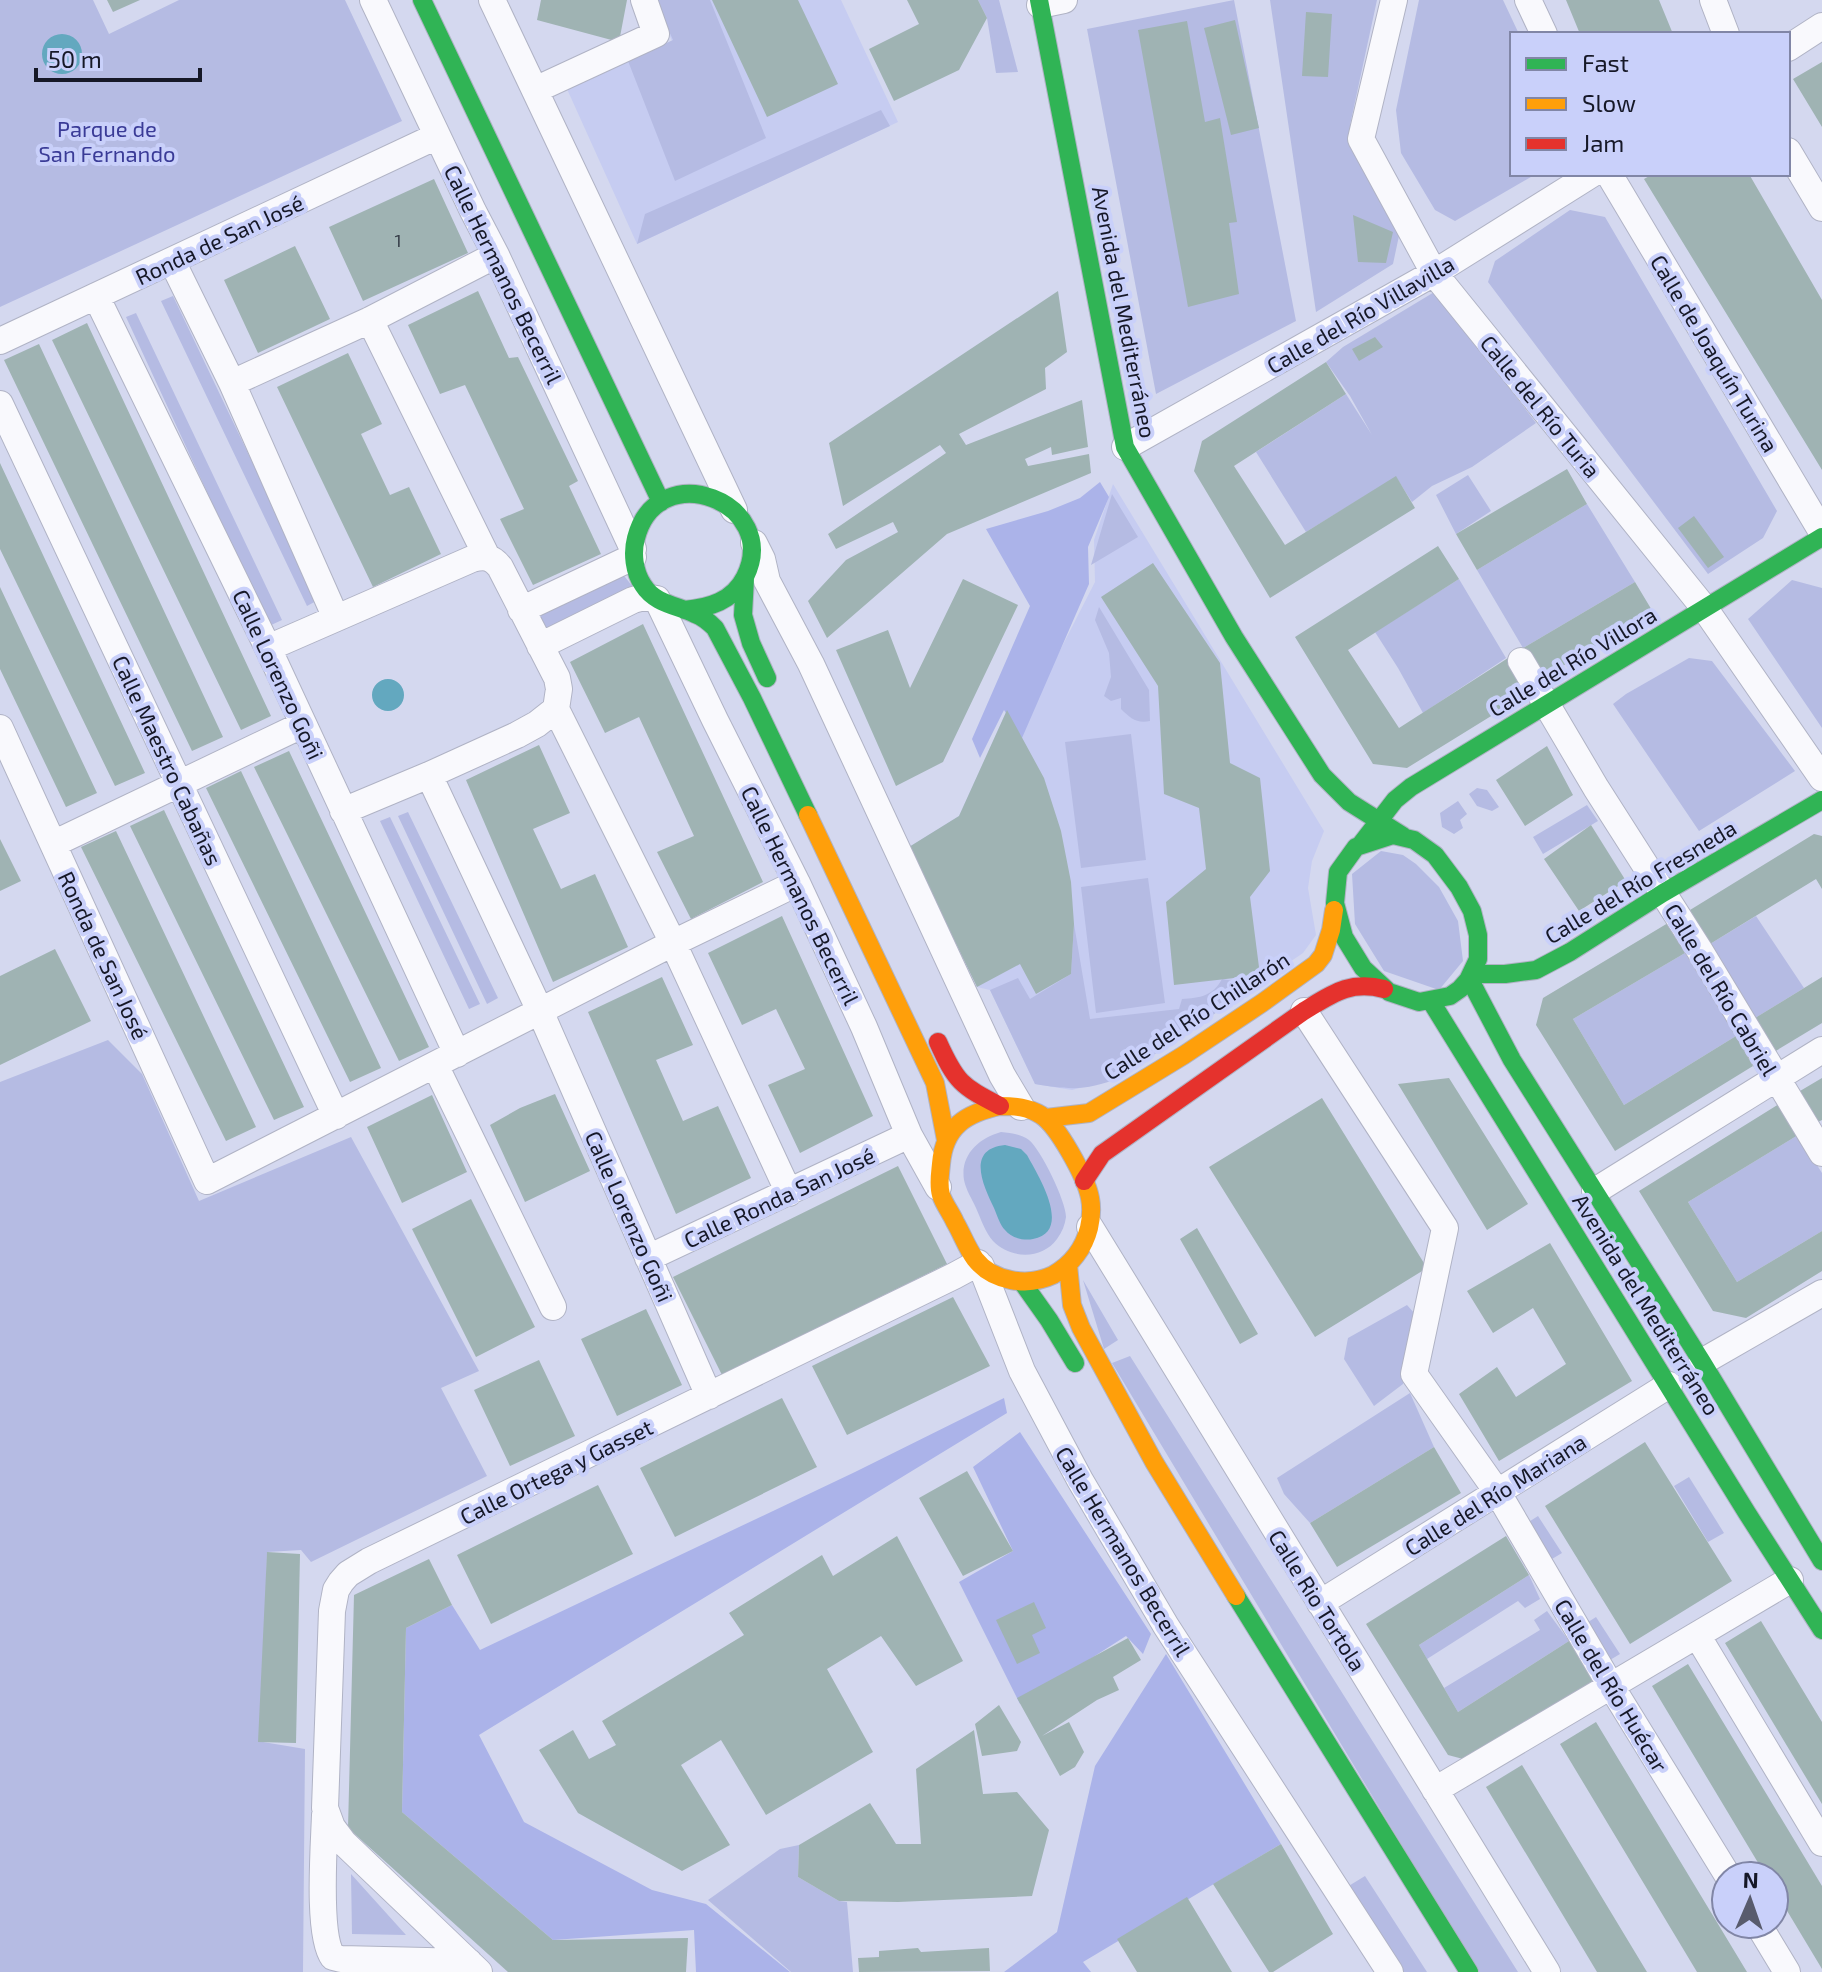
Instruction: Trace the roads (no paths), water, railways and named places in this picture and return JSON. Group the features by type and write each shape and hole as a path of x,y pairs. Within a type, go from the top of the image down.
{"street":[{"name":"Calle Hermanos Becerril","path":"373,0 496,255 633,553 640,579 657,599 699,617 715,628 752,698 930,1072 940,1102 946,1140"},
{"name":"Calle Hermanos Becerril","path":"422,0 661,502"},
{"path":"492,0 734,510 757,546 767,581 811,664 1002,1075 1011,1106"},
{"path":"535,90 656,34 644,0"},
{"name":"Calle del Río Turia","path":"1394,0 1361,139 1434,273 1705,609 1822,778"},
{"path":"1528,0 1543,32"},
{"path":"1713,0 1725,32"},
{"name":"Avenida del Mediterráneo","path":"1048,2 1125,447 1234,637 1322,775"},
{"path":"1790,47 1822,26"},
{"name":"Ronda de San José","path":"0,341 437,136"},
{"path":"1790,154 1822,208"},
{"name":"Calle del Río Villavilla","path":"1125,447 1434,273 1589,176"},
{"name":"Calle de Joaquín Turina","path":"1610,176 1822,534"},
{"path":"232,383 370,320 496,255"},
{"path":"172,261 232,383 336,618"},
{"name":"Calle Lorenzo Goñi","path":"96,296 268,648 343,811 446,1060"},
{"path":"370,320 487,557"},
{"name":"Calle Maestro Cabañas","path":"0,404 336,1116"},
{"path":"521,610 633,553 636,534 643,520 678,486 721,500 734,510"},
{"name":"Calle del Río Villora","path":"1361,844 1395,800 1411,787 1705,609 1822,534"},
{"path":"750,537 751,558 745,578 743,615 776,700"},
{"path":"268,648 472,559 487,557 494,560 557,678 556,709 673,943 789,1193"},
{"path":"684,610 716,606 736,592 745,578"},
{"path":"540,646 633,600 644,597 657,599"},
{"name":"Calle Hermanos Becerril","path":"657,599 797,883 864,1027 909,1135 941,1193"},
{"name":"Calle del Río Cabriel","path":"1521,661 1822,1153"},
{"path":"343,811 517,735 556,709"},
{"path":"53,844 302,725"},
{"name":"Ronda de San José","path":"0,728 207,1181 336,1116"},
{"name":"Calle Lorenzo Goñi","path":"429,775 540,1011 709,1396"},
{"path":"1322,775 1335,816"},
{"path":"1084,1181 1102,1154 1334,993 1356,985 1374,986 1406,1001 1432,1003 1456,993 1472,977 1478,947 1475,919 1449,871 1432,852 1378,821 1338,793 1322,775"},
{"name":"Calle del Río Fresneda","path":"1472,977 1536,970 1822,800"},
{"path":"1339,868 1352,850 1361,844 1382,836 1403,836"},
{"path":"1341,841 1342,854 1333,889 1334,910 1352,952 1384,989"},
{"path":"336,1116 797,883"},
{"name":"Calle del Río Chillarón","path":"1046,1118 1089,1113 1184,1055 1316,964 1323,955 1334,910"},
{"name":"Avenida del Mediterráneo","path":"1472,977 1512,1060 1822,1559"},
{"name":"Avenida del Mediterráneo","path":"1432,1003 1822,1630"},
{"name":"Calle del Río Huécar","path":"1304,1011 1445,1228 1414,1374 1498,1493 1718,1860"},
{"path":"930,1026 961,1083 977,1094 1046,1118 1060,1134 1084,1181 1090,1198 1090,1227 1079,1253 1053,1275 1036,1281 1022,1282 998,1276 980,1264 941,1193 940,1160 953,1128 985,1108 1011,1106"},
{"path":"1595,1191 1822,1050"},
{"path":"446,1060 553,1307"},
{"name":"Calle Ronda San José","path":"648,1258 909,1135"},
{"name":"Calle Rio Tortola","path":"1090,1227 1547,1972"},
{"name":"Calle Hermanos Becerril","path":"980,1264 1022,1371 1073,1467 1166,1626 1390,1972"},
{"name":"Calle Ortega y Gasset","path":"474,1967 341,1959 333,1957 325,1942 325,1808 332,1611 336,1590 341,1582 357,1567 980,1264"},
{"path":"1068,1265 1072,1305 1081,1328 1154,1462 1469,1972"},
{"path":"1022,1282 1081,1374"},
{"path":"1702,1362 1822,1293"},
{"name":"Calle del Río Mariana","path":"1320,1603 1669,1385"},
{"path":"1435,1790 1790,1580"},
{"path":"1697,1635 1822,1843"},
{"name":"Calle Ortega y Gasset","path":"325,1808 332,1827 344,1843 474,1967"},
{"path":"1768,1940 1787,1972"}],"park label":[{"name":"Parque de San Fernando","path":"107,140"}]}
